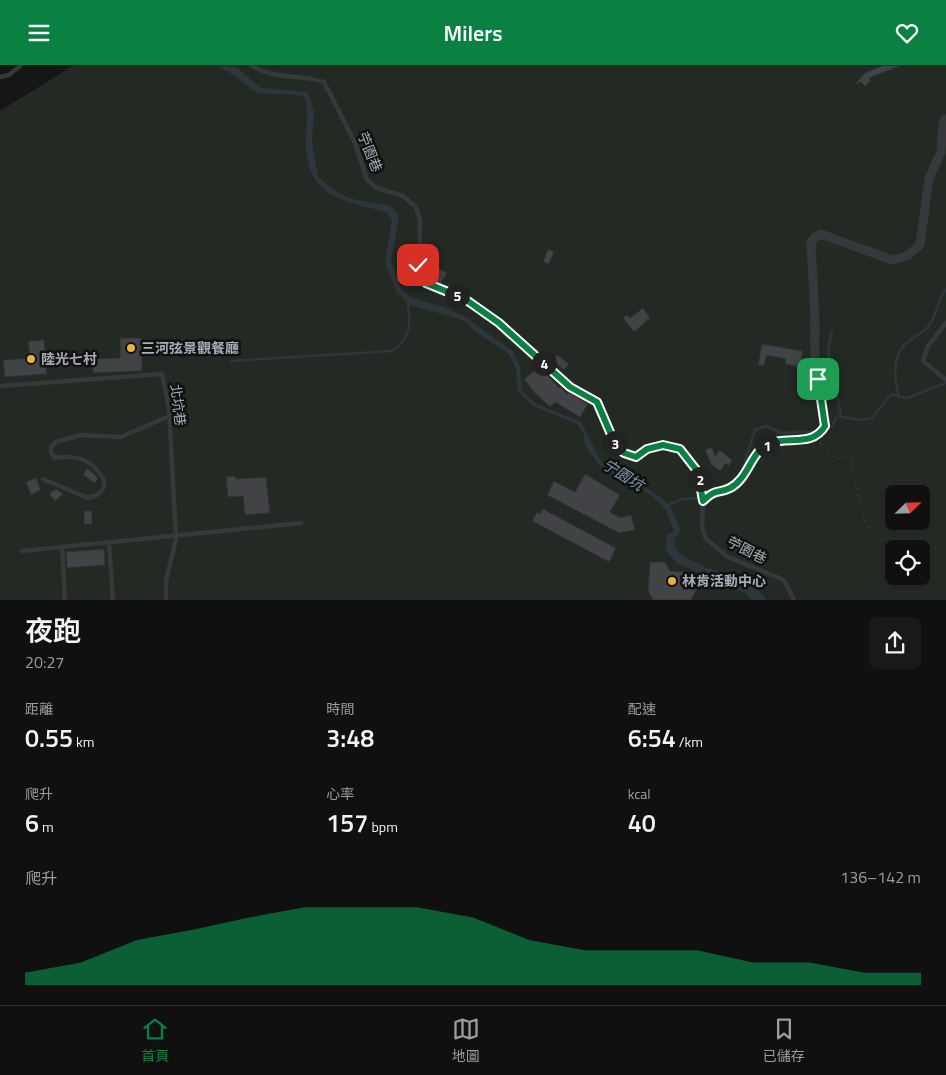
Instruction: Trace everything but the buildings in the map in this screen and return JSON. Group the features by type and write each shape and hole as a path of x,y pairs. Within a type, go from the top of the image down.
{"street":[{"path":"703,501 713,491 730,488 742,477 762,449 769,443 809,440 825,426 813,354 815,331 811,242 821,234 892,260 907,256 920,245 929,178 941,152 943,123 946,119"}],"lane":[{"path":"0,77 9,75 21,65"},
{"name":"苧園巷","path":"251,65 271,75 302,76 324,83 355,143 367,180 376,188 403,196 415,206 420,219 420,277 426,283 465,299 499,323 570,387 597,402 616,446 624,453 636,457 647,449 663,445 680,449 698,472 703,501 702,527 706,539 728,557 784,580 794,600"},
{"path":"946,323 928,346 923,361 946,380"},
{"name":"北坑巷","path":"0,386 162,374 169,416 175,534 166,581 166,600"},
{"path":"43,479 88,498 99,495 103,490 104,480 94,466 84,459 74,456 55,457 51,453 51,447 56,442 81,435 121,437 169,416"},
{"path":"22,551 175,534 301,523"},
{"path":"109,541 113,600"},
{"path":"62,547 65,600"}],"path":[{"path":"822,430 821,449 839,459 849,455 851,458 858,495 871,531 885,541"},
{"path":"930,549 946,545"}],"shaded area":[{"path":"74,65 946,65 946,600 0,600 0,111"}],"water":[{"name":"宁園坑","path":"216,65 236,67 261,88 308,92 314,111 312,143 318,177 347,197 392,207 399,217 391,261 400,287 412,298 447,308 465,317 513,351 520,367 522,390 535,403 581,422 602,463 629,476 670,506 681,531 674,539 676,549 698,564 746,584 767,600 751,600 745,593 677,563 665,549 667,535 674,531 665,508 649,494 598,464 585,445 584,434 577,424 533,406 518,392 516,368 509,354 476,332 463,320 410,305 396,291 385,263 392,220 386,212 342,200 320,185 312,175 306,142 307,114 304,96 259,94"}],"waterway":[{"path":"899,398 895,375 899,353 903,346 928,327 946,289"},
{"path":"231,361 392,351 403,341 408,330 408,302"},
{"path":"832,331 828,351 841,416"},
{"path":"824,429 832,426 837,416 859,420 872,418 891,394 907,398 946,383"},
{"path":"741,473 755,430 766,426 781,433 817,431"},
{"path":"667,506 682,499 701,498"}],"place":[{"name":"三河弦景觀餐廳","path":"131,348"},
{"name":"陸光七村","path":"31,359"},
{"name":"林肯活動中心","path":"672,581"}],"route":[{"path":"418,265 420,277 426,283 465,299 499,323 570,387 597,402 616,446 624,453 630,457 636,457 647,449 663,445 680,449 698,472 703,501 713,491 730,488 742,477 762,449 769,443 809,440 822,430 825,426 818,379"}]}
